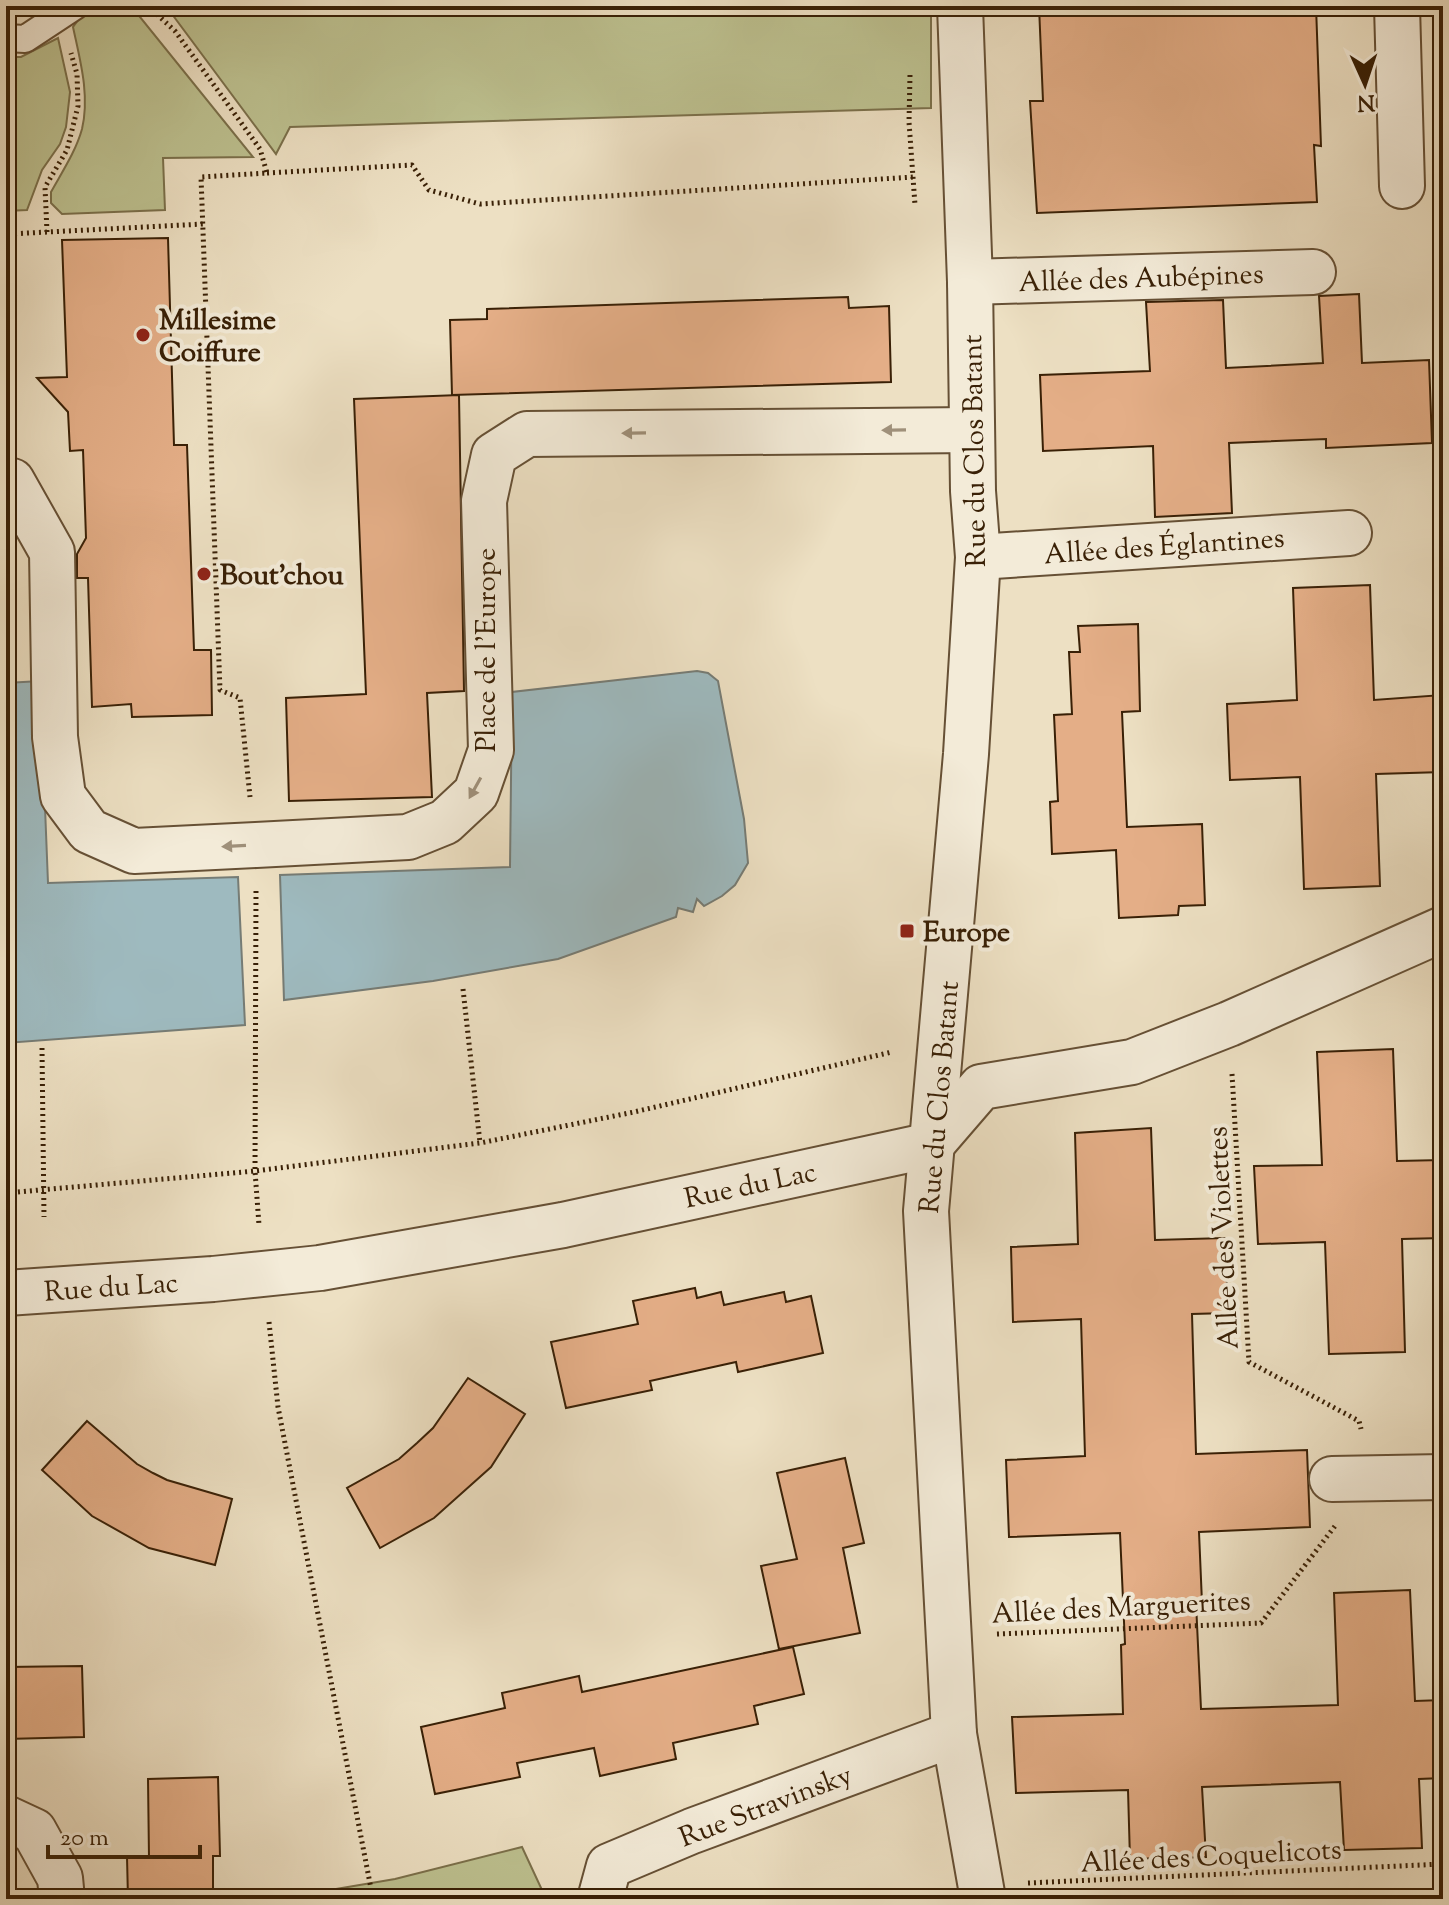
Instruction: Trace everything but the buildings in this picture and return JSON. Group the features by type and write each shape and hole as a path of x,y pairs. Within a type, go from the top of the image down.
{"street":[{"name":"Rue du Clos Batant","path":"960,6 978,557 966,754 926,1211 954,1734 982,1892"},
{"path":"1397,6 1402,186"},
{"name":"Allée des Aubépines","path":"970,282 1313,272"},
{"name":"Place de l'Europe","path":"9,481 52,552 55,737 63,796 89,831 134,851 408,837 445,822 476,793 491,750 484,501 494,455 527,434 972,430"},
{"name":"Allée des Églantines","path":"978,557 1349,533"},
{"path":"931,1145 981,1087 1132,1062 1229,1024 1443,929"},
{"name":"Rue du Lac","path":"6,1293 320,1268 563,1225 931,1145"},
{"path":"1352,1479 1443,1477"},
{"name":"Rue Stravinsky","path":"600,1899 609,1866 692,1831 954,1734"},
{"path":"6,1818 34,1831 60,1878 62,1899"}],"lane":[{"path":"6,38 25,39 75,6"}],"path":[{"path":"148,6 175,31 252,137 260,149 267,173"},
{"path":"47,232 45,187 67,150 78,106 77,74 66,39 53,22"},
{"path":"373,1899 278,1407 263,1274 255,1171 256,845 240,698 220,690 201,177 412,165 429,190 480,204 913,177"},
{"path":"9,234 203,224"},
{"path":"463,989 480,1143"},
{"name":"Allée des Violettes","path":"1229,1024 1249,1362 1359,1421 1352,1479"},
{"path":"42,1048 44,1217"},
{"path":"6,1193 255,1171 480,1143 634,1112 899,1048"},
{"name":"Allée des Marguerites","path":"948,1636 1261,1623 1352,1479"},
{"name":"Allée des Coquelicots","path":"982,1892 1443,1864"}],"green space":[{"path":"97,6 127,6 136,12 253,157 163,158 165,210 62,214 51,203 51,192 79,137 85,103 73,27 85,11"},
{"path":"166,6 931,6 931,108 290,127 276,154"},
{"path":"58,38 70,92 66,127 60,144 42,170 27,210 6,211 6,57 21,57"},
{"path":"522,1847 542,1890 542,1899 277,1899 395,1879"}],"water":[{"path":"697,671 708,673 718,681 744,819 748,863 735,885 722,896 704,906 697,899 693,912 678,908 676,917 558,959 433,981 284,1000 280,875 510,867 512,692"},
{"path":"40,681 48,883 238,877 245,1025 6,1043 6,683"}],"place":[{"name":"Millesime Coiffure","path":"143,335"},
{"name":"Bout'chou","path":"204,574"},
{"name":"Europe","path":"907,931"}]}
